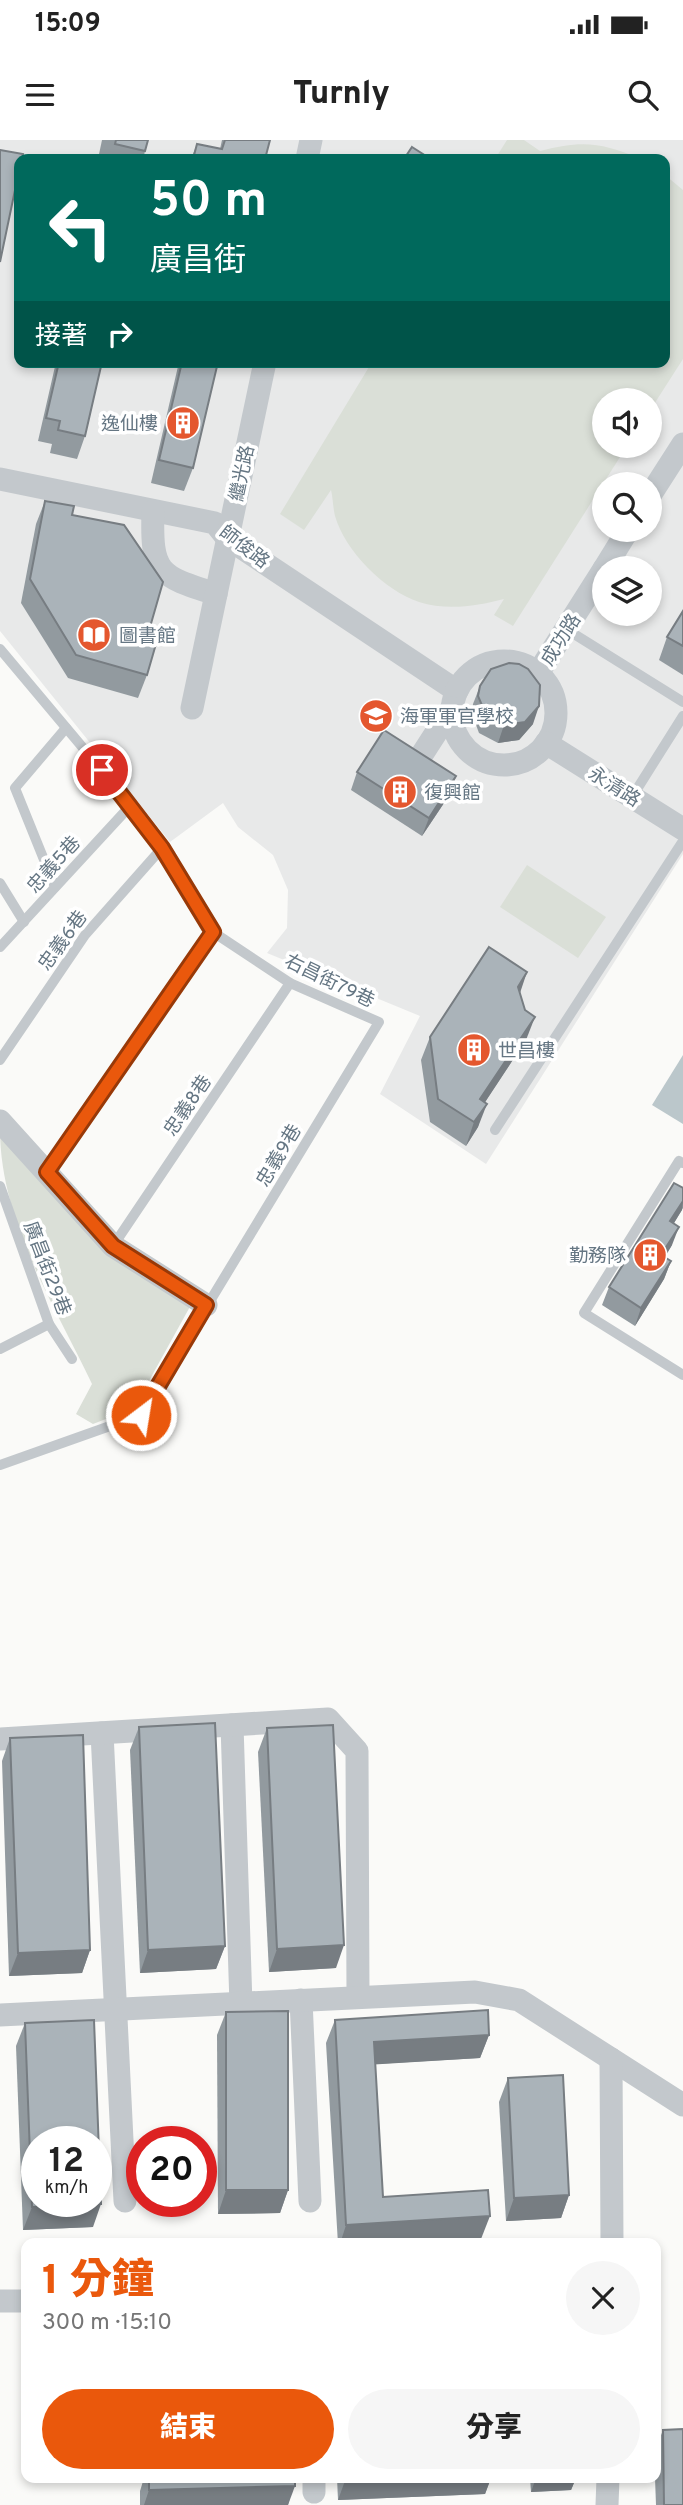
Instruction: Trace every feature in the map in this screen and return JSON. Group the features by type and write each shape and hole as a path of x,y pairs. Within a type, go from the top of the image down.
{"street":[{"name":"繼光路","path":"192,708 264,368"},
{"path":"662,477 683,444"},
{"name":"師俊路","path":"0,479 215,523 228,538 454,700"},
{"path":"153,511 152,552 171,580 216,594"},
{"name":"成功路","path":"538,673 592,588"},
{"path":"412,770 465,678 478,668 493,662 517,663 538,673 554,699 555,722 546,743 534,755 519,763 502,765 485,762 471,754 460,741 453,725 454,700"},
{"name":"永清路","path":"546,743 683,830"},
{"path":"0,1121 113,1246 206,1305"},
{"path":"0,1739 328,1719 357,1751 358,1997"},
{"path":"232,1725 241,2005"},
{"path":"102,1733 125,2201"},
{"path":"0,2015 475,1992 519,2000 683,2105"},
{"path":"302,2000 310,2201"},
{"path":"611,2059 612,2238"},
{"path":"0,2301 21,2301"},
{"path":"607,2505 608,2483"}],"lane":[{"path":"566,629 683,702"},
{"name":"右昌街79巷","path":"0,649 131,805 162,848 213,932 290,983 379,1022"},
{"path":"632,797 683,716"},
{"path":"55,887 15,788 66,728"},
{"name":"忠義5巷","path":"0,947 131,805"},
{"path":"495,1130 683,841"},
{"name":"忠義6巷","path":"0,1060 85,935 162,848"},
{"path":"0,883 24,922"},
{"path":"47,1172 213,932"},
{"name":"忠義8巷","path":"113,1246 290,983"},
{"name":"忠義9巷","path":"0,1465 141,1415 379,1022"},
{"path":"683,1163 679,1160 584,1313 683,1375"},
{"name":"廣昌街29巷","path":"0,1186 3,1214 49,1324 72,1359"},
{"path":"0,1349 49,1324"}],"shaded area":[{"name":"海軍軍官學校","path":"0,140 683,140 683,854 486,1164 380,1094 420,1016 267,953 287,928 288,890 273,855 238,827 223,803 170,842 0,631"},
{"path":"507,140 524,140 540,151 568,145 591,144 628,154 498,154"},
{"path":"670,179 683,190 683,359 662,392 662,388 592,388 592,458 619,458 611,472 592,472 592,501 513,626 494,615 504,599 451,607 419,602 393,589 368,568 348,543 335,516 331,490 304,530 280,514 368,368 670,368"},
{"path":"527,865 606,917 578,958 500,907"},
{"path":"683,1055 683,1124 652,1105"},
{"path":"0,1129 192,1303 134,1408 93,1424 76,1414 92,1384 46,1292 19,1229 2,1163"}],"building":[{"path":"116,140 148,140 145,151 115,144"},
{"path":"225,140 270,140 266,154 194,154 197,144 222,149"},
{"path":"412,147 423,154 407,154"},
{"path":"0,150 23,154 14,154 14,195 0,262"},
{"path":"58,368 101,368 85,436 58,430 60,421 46,418"},
{"name":"逸仙樓","path":"181,368 217,368 193,468 159,460"},
{"name":"圖書館","path":"45,501 74,506 72,515 124,525 163,582 146,641 156,644 147,675 76,655 30,579"},
{"path":"683,611 683,646 667,637"},
{"path":"509,663 528,669 540,685 539,706 525,722 504,725 486,715 478,696 480,686 491,669"},
{"path":"384,730 456,776 429,818 357,772"},
{"name":"世昌樓","path":"489,947 527,972 518,987 525,1010 535,1017 480,1099 487,1104 474,1122 438,1099 430,1037"},
{"name":"勤務隊","path":"674,1183 683,1188 683,1201 670,1221 679,1227 661,1255 671,1261 641,1308 609,1287"},
{"path":"215,1723 225,1946 148,1950 139,1727"},
{"path":"333,1725 344,1945 277,1949 267,1728"},
{"path":"83,1735 90,1950 18,1953 10,1738"},
{"path":"488,2010 489,2035 374,2042 383,2197 488,2190 490,2216 346,2225 335,2020"},
{"path":"288,2011 288,2190 226,2190 226,2012"},
{"path":"94,2020 98,2126 29,2126 25,2023"},
{"path":"563,2075 569,2195 514,2198 508,2078"},
{"path":"683,2429 683,2505 664,2505 663,2430"},
{"path":"149,2483 295,2483 295,2486 149,2490"}],"place":[{"name":"逸仙樓","path":"183,423"},
{"name":"圖書館","path":"94,635"},
{"name":"海軍軍官學校","path":"376,716"},
{"name":"復興館","path":"400,792"},
{"name":"世昌樓","path":"474,1050"},
{"name":"勤務隊","path":"650,1255"}],"route":[{"path":"102,770 162,848 213,932 47,1172 113,1246 206,1305 141,1415"}]}
